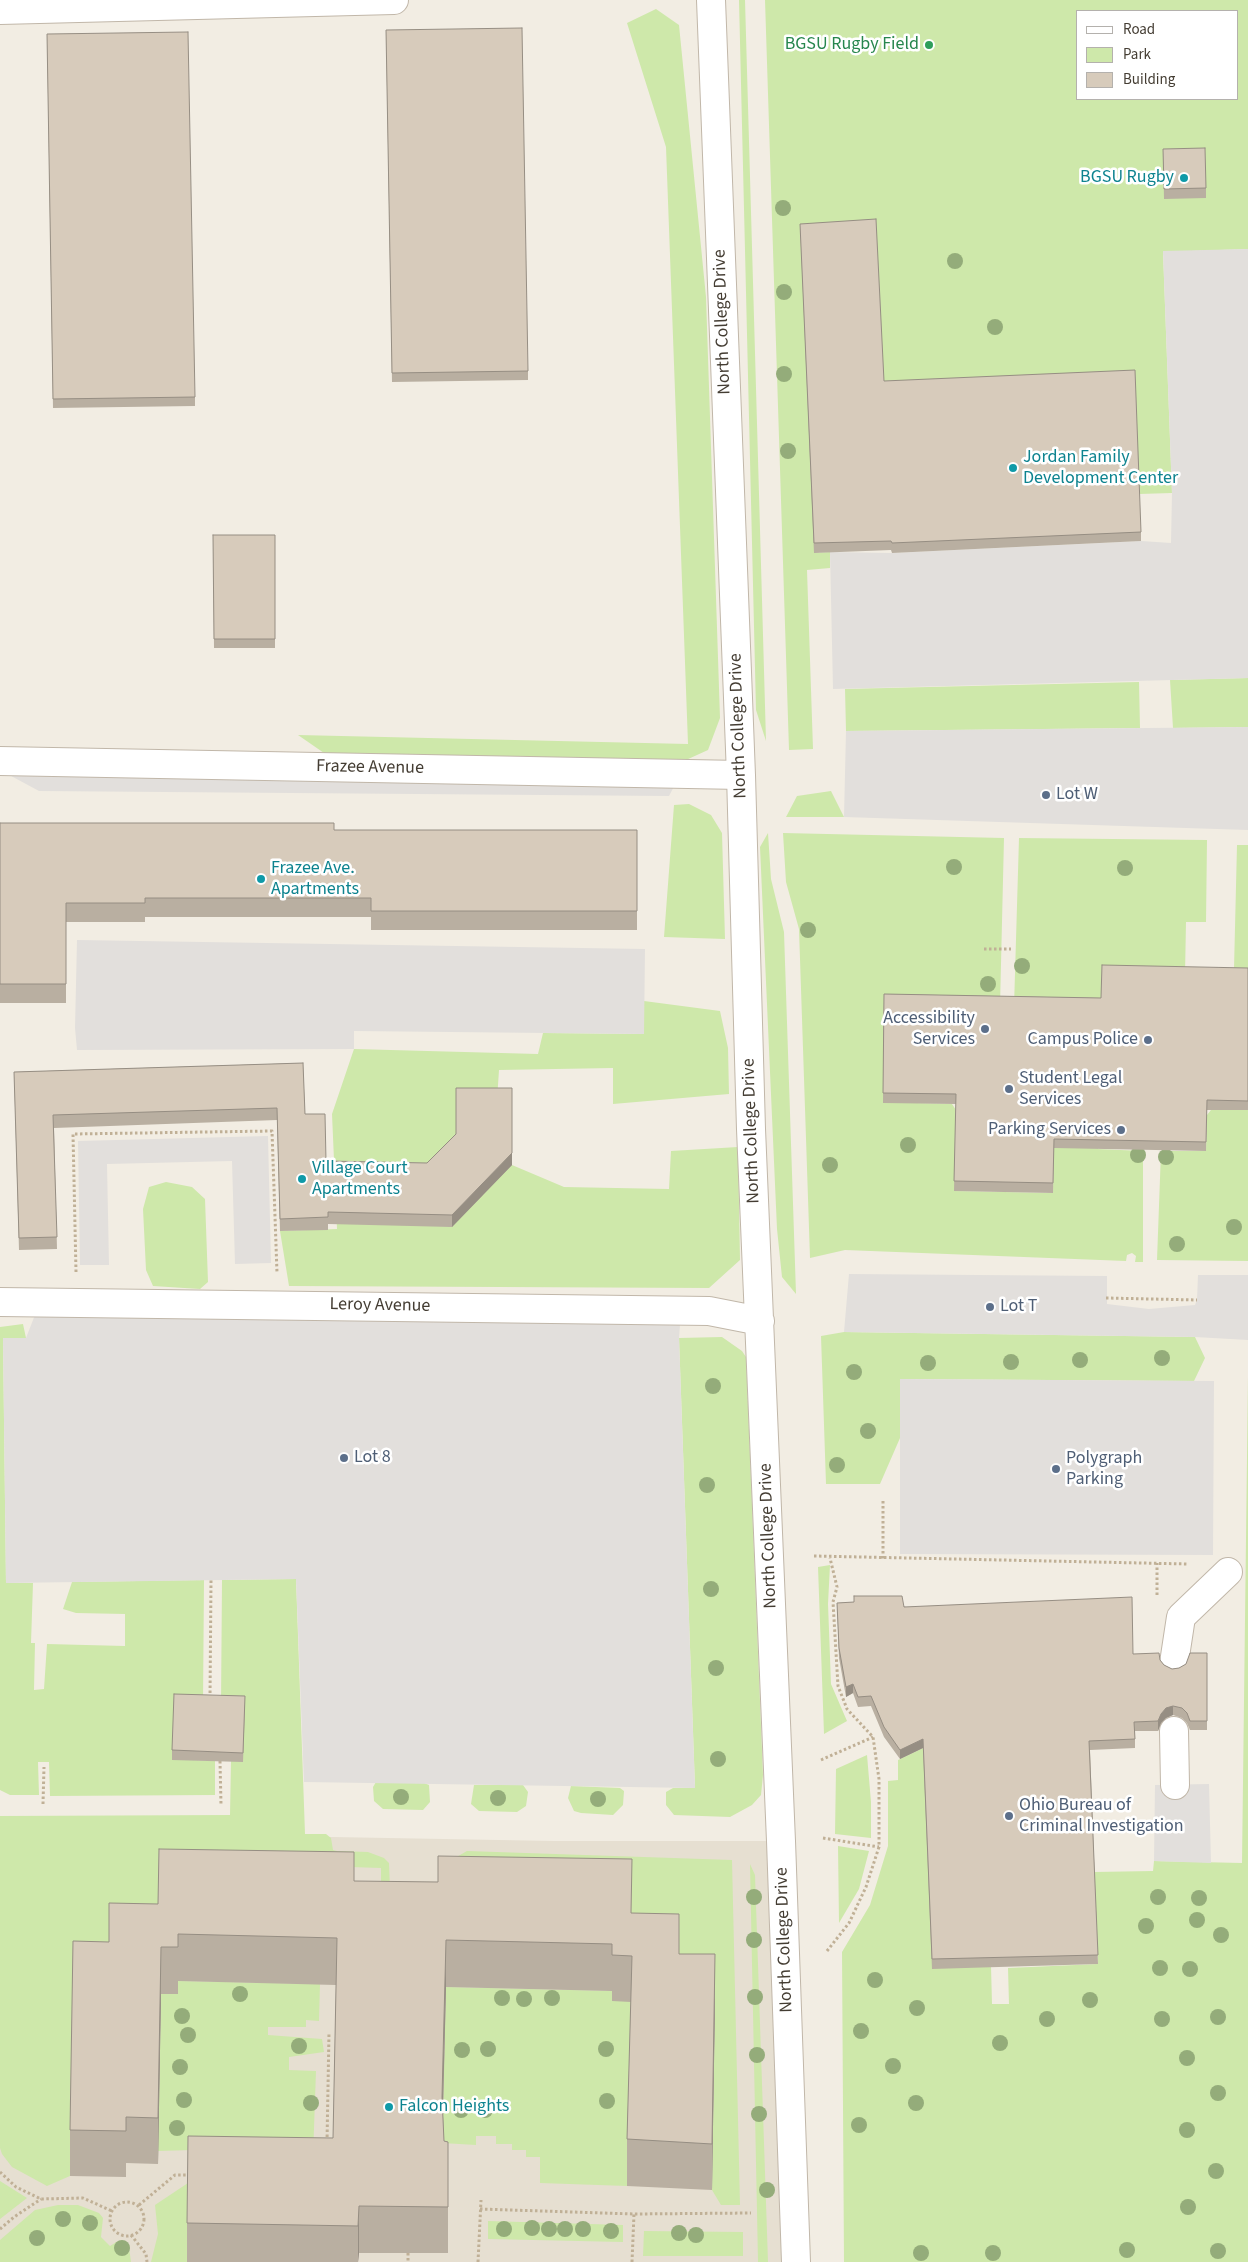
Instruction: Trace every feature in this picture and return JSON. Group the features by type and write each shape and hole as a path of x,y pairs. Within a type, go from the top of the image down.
{"street":[{"path":"0,10 394,0"},
{"name":"North College Drive","path":"711,0 796,2262"},
{"name":"Frazee Avenue","path":"0,761 741,774"},
{"name":"Leroy Avenue","path":"0,1302 709,1311 760,1321"},
{"path":"1174,1662 1181,1617 1228,1572"},
{"path":"1174,1731 1175,1784"}],"path":[{"path":"984,949 1011,949"},
{"path":"76,1302 73,1134 272,1131 278,1305"},
{"path":"1106,1298 1197,1300"},
{"path":"883,1501 883,1559"},
{"path":"814,1556 830,1558 1193,1564"},
{"path":"827,1951 849,1923 866,1887 879,1847 879,1779 873,1737 847,1709 838,1686 833,1602 837,1587 830,1558"},
{"path":"210,1704 211,1580"},
{"path":"821,1760 873,1737"},
{"path":"220,1761 221,1805"},
{"path":"44,1767 44,1804"},
{"path":"823,1838 879,1847"},
{"path":"327,2146 328,2032"},
{"path":"0,2172 16,2187 41,2199 83,2198 112,2211"},
{"path":"139,2205 175,2175 194,2175"},
{"path":"0,2229 41,2199"},
{"path":"478,2262 481,2200"},
{"path":"119,2203 139,2205 145,2215 141,2230 131,2235 121,2235 112,2227 110,2216 112,2211 119,2203"},
{"path":"480,2209 634,2214 751,2213"},
{"path":"632,2262 634,2214"},
{"path":"131,2235 146,2254 147,2262"},
{"path":"408,2252 408,2262"}],"shaded area":[{"path":"1248,249 1248,678 833,689 830,552 892,553 1141,541 1171,543 1172,493 1163,251"},
{"name":"Lot W","path":"1248,727 1248,830 844,817 846,731"},
{"path":"0,770 681,773 669,796 39,791"},
{"path":"77,940 645,949 644,1034 354,1031 354,1049 77,1050 75,1028"},
{"path":"268,1136 271,1263 235,1264 232,1161 107,1164 109,1265 80,1265 78,1141"},
{"name":"Lot T","path":"849,1274 1107,1276 1107,1304 1149,1309 1195,1305 1198,1275 1248,1275 1248,1340 1195,1337 844,1332"},
{"name":"Lot 8","path":"40,1302 681,1311 679,1338 695,1788 304,1782 296,1579 6,1583 3,1338 26,1338"},
{"name":"Polygraph Parking","path":"900,1379 1214,1381 1213,1555 900,1554"},
{"path":"1209,1784 1211,1863 1154,1861 1155,1785"},
{"path":"0,1831 554,1841 781,1841 796,2262 0,2262"}],"green space":[{"path":"739,0 745,0 766,741 756,710"},
{"path":"765,0 1248,0 1248,249 1163,252 1172,493 1139,494 814,553 830,552 830,568 807,570 813,749 789,750"},
{"path":"656,9 679,25 706,297 720,718 708,750 686,760 324,753 298,735 688,744 666,147 627,23"},
{"path":"1248,678 1248,727 1173,728 1170,680"},
{"path":"1139,682 1140,728 846,731 845,689"},
{"path":"831,791 844,817 786,817 797,796"},
{"path":"689,804 711,815 722,833 725,939 664,937 674,805"},
{"path":"768,833 771,879 784,932 796,1294 782,1277 777,1229 760,847"},
{"path":"783,833 1004,838 1000,1006 883,1102 952,1104 956,1110 955,1191 1053,1193 1054,1110 1098,1110 1098,1149 1143,1151 1143,1262 1135,1262 1136,1256 1132,1253 1127,1255 1126,1261 845,1250 810,1258 799,929 786,882"},
{"path":"1019,838 1207,840 1206,922 1186,922 1185,975 1101,1003 1014,1007"},
{"path":"1237,845 1248,845 1248,1011 1233,1010"},
{"path":"644,1001 720,1011 728,1048 729,1094 613,1104 613,1068 499,1070 497,1100 512,1165 564,1187 669,1189 671,1151 738,1147 740,1260 709,1288 289,1286 280,1231 337,1229 332,1114 354,1049 538,1054 543,1033 644,1034"},
{"path":"1211,1110 1248,1110 1248,1261 1157,1260 1161,1151 1206,1151 1207,1115"},
{"path":"166,1182 192,1187 205,1199 208,1282 200,1289 153,1286 146,1270 143,1209 149,1187"},
{"path":"23,1324 26,1338 3,1338 6,1583 33,1583 31,1643 35,1643 34,1690 44,1689 47,1644 125,1646 125,1614 76,1613 63,1609 72,1582 204,1580 203,1704 172,1759 215,1761 215,1795 50,1796 49,1762 38,1762 39,1795 10,1795 0,1790 0,1327"},
{"path":"844,1332 1195,1337 1205,1358 1194,1381 901,1379 900,1438 880,1484 826,1484 821,1336"},
{"path":"722,1337 742,1351 746,1357 763,1775 761,1795 752,1805 730,1817 674,1815 666,1805 666,1792 673,1788 695,1788 679,1338"},
{"path":"1248,1376 1248,2262 844,2262 842,1952 870,1905 888,1846 888,1781 898,1780 898,1760 923,1748 991,1966 992,2004 1009,2004 1008,1968 1098,1964 1094,1872 1153,1871 1154,1861 1242,1863"},
{"path":"830,1565 828,1604 831,1684 847,1721 824,1734 818,1567"},
{"path":"296,1579 305,1834 326,1834 331,1838 333,1850 368,1852 384,1858 389,1863 390,1889 381,1889 381,1868 350,1867 73,1988 70,2176 47,2186 12,2167 2,2154 0,2148 0,1816 230,1815 231,1761 221,1705 222,1580"},
{"path":"867,1755 871,1802 871,1838 835,1834 836,1769"},
{"path":"376,1782 424,1783 429,1785 430,1802 423,1810 383,1809 374,1801 373,1787"},
{"path":"474,1785 523,1785 528,1792 526,1806 517,1812 479,1811 471,1804"},
{"path":"571,1786 620,1788 624,1791 623,1805 613,1815 574,1811 568,1798"},
{"path":"838,1846 869,1851 859,1889 839,1923"},
{"path":"467,1851 732,1860 740,2205 721,2205 712,2190 715,2000 453,1859"},
{"path":"750,1864 755,1875 768,2262 758,2262"},
{"path":"178,1981 320,1984 319,2021 306,2020 306,2027 268,2027 268,2035 322,2039 324,2052 289,2057 289,2070 316,2071 313,2157 193,2150 158,2151 161,1994 178,1994"},
{"path":"446,1987 612,1991 632,2002 627,2186 540,2183 540,2157 526,2157 526,2150 512,2150 512,2144 496,2144 496,2136 476,2136 476,2145 442,2143"},
{"path":"0,2181 27,2198 0,2219"},
{"path":"188,2183 187,2262 151,2262 158,2234 155,2205"},
{"path":"58,2205 78,2205 99,2213 103,2218 101,2237 110,2246 118,2241 129,2247 131,2262 0,2262 0,2240 35,2210"},
{"path":"488,2221 623,2225 623,2242 488,2239"},
{"path":"644,2231 743,2232 743,2256 643,2256"}],"building":[{"path":"522,28 528,371 392,373 386,30"},
{"path":"188,32 195,397 53,399 47,34"},
{"name":"BGSU Rugby","path":"1205,148 1206,188 1164,189 1163,149"},
{"path":"876,219 884,381 1135,370 1141,532 892,543 891,541 814,543 800,224"},
{"path":"213,535 275,535 275,639 214,639"},
{"path":"0,823 334,823 334,830 637,830 637,911 371,911 371,898 145,898 145,903 66,903 66,984 0,984"},
{"path":"1102,965 1248,968 1248,1101 1207,1100 1206,1142 1054,1139 1053,1183 954,1181 956,1094 883,1093 884,994 1101,998"},
{"path":"303,1063 305,1114 325,1114 326,1161 427,1163 456,1134 456,1088 512,1088 512,1153 452,1215 328,1212 328,1217 280,1219 277,1108 53,1115 57,1237 19,1238 14,1072"},
{"name":"Ohio Bureau of Criminal Investigation","path":"854,1596 902,1596 904,1607 1132,1597 1133,1654 1159,1653 1160,1660 1164,1665 1172,1669 1186,1664 1190,1653 1207,1653 1207,1721 1190,1721 1187,1713 1182,1708 1173,1706 1166,1708 1158,1721 1134,1722 1135,1739 1089,1741 1098,1955 932,1959 923,1739 900,1750 884,1727 871,1696 858,1697 853,1684 846,1687 839,1648 837,1603 854,1602"},
{"path":"174,1694 245,1696 243,1753 172,1750"},
{"name":"Falcon Heights","path":"159,1849 354,1852 354,1881 438,1882 438,1856 632,1859 631,1913 679,1914 679,1954 715,1954 712,2144 627,2139 632,1956 612,1955 612,1944 446,1940 442,2097 444,2141 448,2142 448,2207 359,2206 358,2226 187,2223 188,2136 333,2138 337,1938 178,1934 178,1947 161,1947 158,2118 126,2117 126,2131 70,2130 73,1941 109,1942 109,1903 158,1904"}],"place":[{"name":"BGSU Rugby Field","path":"929,45"},
{"name":"BGSU Rugby","path":"1184,178"},
{"name":"Jordan Family Development Center","path":"1013,468"},
{"name":"Lot W","path":"1046,795"},
{"name":"Frazee Ave. Apartments","path":"261,879"},
{"name":"Accessibility Services","path":"985,1029"},
{"name":"Campus Police","path":"1148,1040"},
{"name":"Student Legal Services","path":"1009,1089"},
{"name":"Parking Services","path":"1121,1130"},
{"name":"Village Court Apartments","path":"302,1179"},
{"name":"Lot T","path":"990,1307"},
{"name":"Lot 8","path":"344,1458"},
{"name":"Polygraph Parking","path":"1056,1469"},
{"name":"Ohio Bureau of Criminal Investigation","path":"1009,1816"},
{"name":"Falcon Heights","path":"389,2107"}]}
